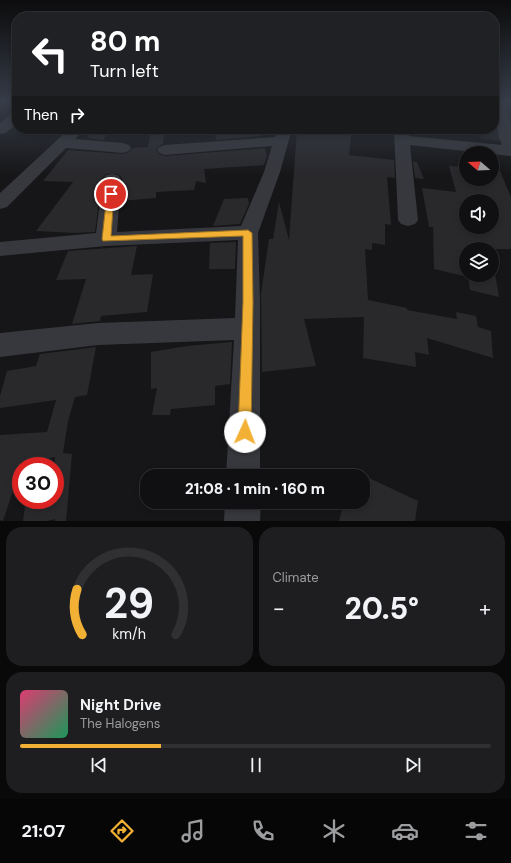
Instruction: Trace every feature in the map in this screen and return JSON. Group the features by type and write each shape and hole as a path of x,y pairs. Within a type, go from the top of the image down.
{"street":[{"path":"408,220 401,134 511,150 504,126"},
{"path":"0,203 72,134"},
{"path":"165,150 283,135 272,172 248,233 248,329 243,469"},
{"path":"63,143 122,148"},
{"path":"106,239 112,179"},
{"path":"0,249 106,239 248,233"},
{"path":"0,345 98,334 248,329"},
{"path":"242,521 243,509"}],"shaded area":[{"path":"499,126 511,126 511,142 481,139 478,134 499,134"}],"building":[{"path":"90,134 107,134 103,140 87,138"},
{"path":"150,134 164,134 163,144 156,149 158,154 165,156 265,148 267,156 264,165 204,169 206,183 196,181 194,190 156,192 156,198 121,201 122,178 118,174 106,174 102,179 95,232 75,233 36,231 73,182 43,181 68,150 123,154 129,152 132,148 148,147"},
{"path":"215,134 262,134 262,136 216,140"},
{"path":"297,134 351,134 349,155 394,160 395,178 387,177 391,225 385,224 385,245 372,243 372,250 365,249 368,300 407,308 407,310 457,319 456,312 476,316 478,327 491,331 493,358 427,338 429,355 415,352 416,367 363,358 364,317 304,319 316,366 262,372 261,294 269,239 273,239 279,202 289,240"},
{"path":"413,162 417,162 424,179 415,178"},
{"path":"449,166 459,167 459,186 499,186 500,171 511,197 511,249 499,249 499,242 459,242 459,275 434,269 433,227 429,227 422,188 456,192"},
{"path":"248,198 249,204 240,224 213,226 224,199"},
{"path":"236,242 235,269 209,269 210,243"},
{"path":"137,246 131,275 153,274 147,312 101,316 100,321 72,324 86,279 56,280 68,251"},
{"path":"469,282 496,282 499,297 470,290"},
{"path":"232,342 230,384 215,386 215,405 171,409 170,415 152,415 157,388 151,389 151,352 187,346"},
{"path":"96,347 87,395 75,397 68,421 63,453 72,454 66,521 55,521 55,519 47,521 23,521 25,509 64,509 64,457 12,457 12,494 3,521 0,520 0,435 47,432 56,400 0,408 0,396 7,371 36,366 40,354"},
{"path":"370,478 418,501 415,521 339,521 342,509 370,509"}],"route":[{"path":"111,194 106,239 248,233 245,432"}]}
